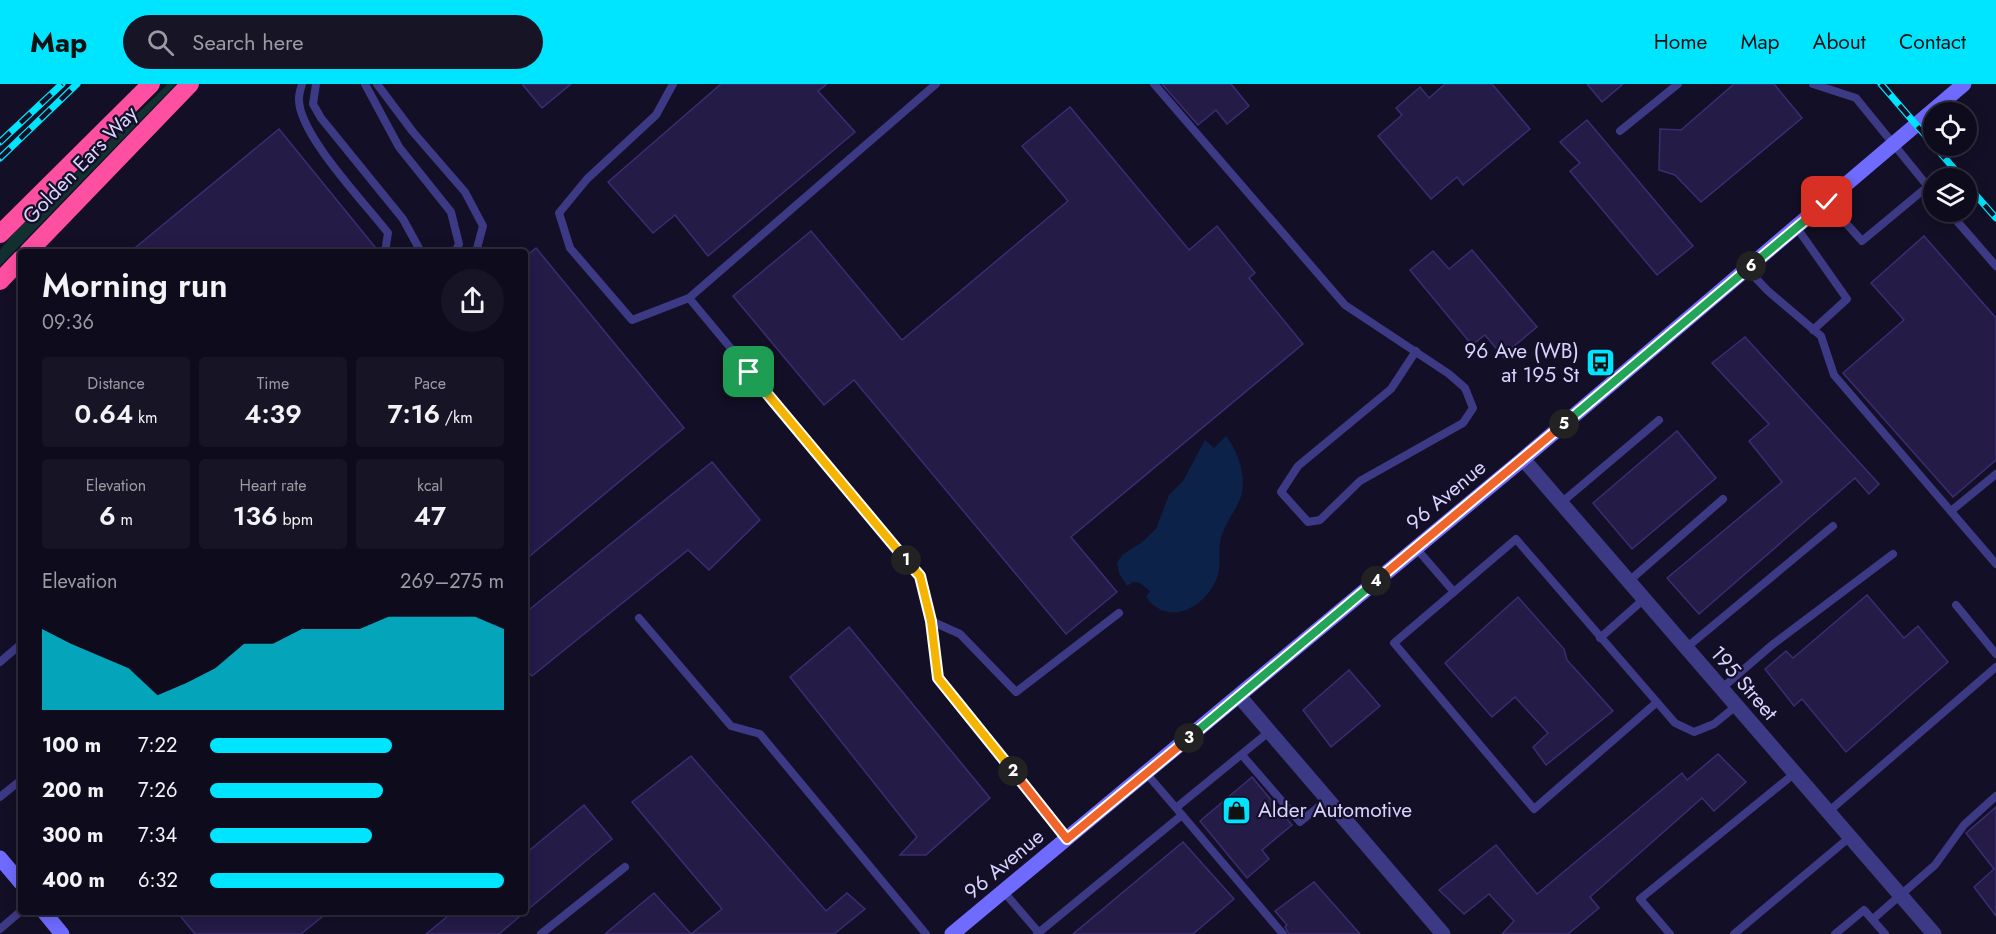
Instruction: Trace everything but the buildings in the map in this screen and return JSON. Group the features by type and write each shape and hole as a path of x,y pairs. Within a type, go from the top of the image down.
{"highway":[{"name":"Golden Ears Way","path":"0,234 151,84"},
{"name":"Golden Ears Way","path":"31,249 190,84"},
{"path":"0,281 18,262"}],"main road":[{"name":"96 Avenue","path":"952,934 1523,459 1964,84"},
{"path":"0,858 18,880"},
{"path":"46,915 62,934"}],"street":[{"name":"195 Street","path":"1523,459 1934,934"},
{"path":"1239,696 1443,934"}],"lane":[{"path":"302,84 298,99 314,141 388,233 385,249"},
{"path":"316,84 313,104 321,118 403,219 419,249"},
{"path":"365,84 399,147 451,212 459,244 456,249"},
{"path":"377,84 413,132 465,192 483,226 477,249"},
{"path":"673,84 656,115 587,179 559,213 570,248 632,320 689,298 936,84"},
{"path":"1154,84 1345,305 1416,351 1465,388 1473,408 1463,423 1360,481 1320,520 1308,522 1281,492 1298,465 1390,389 1416,351"},
{"path":"1620,131 1678,84"},
{"path":"1813,84 1856,98 1923,182"},
{"path":"1827,202 1862,241 1923,190"},
{"path":"1957,222 1996,266"},
{"path":"1797,228 1847,299 1813,330"},
{"path":"1748,269 1768,291 1821,336 1834,375 1996,564"},
{"path":"689,298 920,576 931,621 938,678 1067,839"},
{"path":"1562,503 1659,420"},
{"path":"1951,511 1996,474"},
{"path":"1629,581 1723,499"},
{"path":"1686,648 1833,526"},
{"path":"1656,703 1534,809 1394,643 1516,539 1675,723 1694,732 1714,724 1736,706"},
{"path":"1416,548 1454,592"},
{"path":"1721,688 1772,645 1893,554"},
{"path":"1600,638 1644,599"},
{"path":"1956,605 1996,654"},
{"path":"931,621 960,633 1016,692 1119,613"},
{"path":"639,618 731,726 760,734 926,934"},
{"path":"0,662 18,647"},
{"path":"1828,812 1996,667"},
{"path":"1177,807 1270,732"},
{"path":"1242,754 1300,822 1328,799"},
{"path":"1146,773 1283,934"},
{"path":"1670,934 1640,899 1795,773"},
{"path":"0,797 18,782"},
{"path":"1873,919 1935,865 1964,825 1996,796"},
{"path":"1003,891 1039,934 1182,815"},
{"path":"1734,934 1850,837"},
{"path":"541,934 625,867"},
{"path":"1835,934 1864,910 1885,934"},
{"path":"0,928 18,913"}],"green space":[{"path":"168,84 176,84 0,266 0,250 14,233"}],"water":[{"path":"1226,436 1240,464 1243,489 1221,538 1218,575 1206,596 1187,610 1176,612 1155,607 1146,597 1150,591 1140,583 1133,582 1127,586 1119,573 1117,563 1122,555 1141,543 1156,529 1169,495 1183,481 1205,440 1214,448"}],"railway":[{"path":"0,142 62,84"},
{"path":"0,158 77,84"},
{"path":"1881,84 1953,168"},
{"path":"1977,196 1996,218"}],"place":[{"name":"96 Ave (WB) at 195 St","path":"1600,363"},
{"name":"Alder Automotive","path":"1237,810"}],"route":[{"path":"749,372 920,576 931,621 938,678 1067,839 1827,202"}]}
